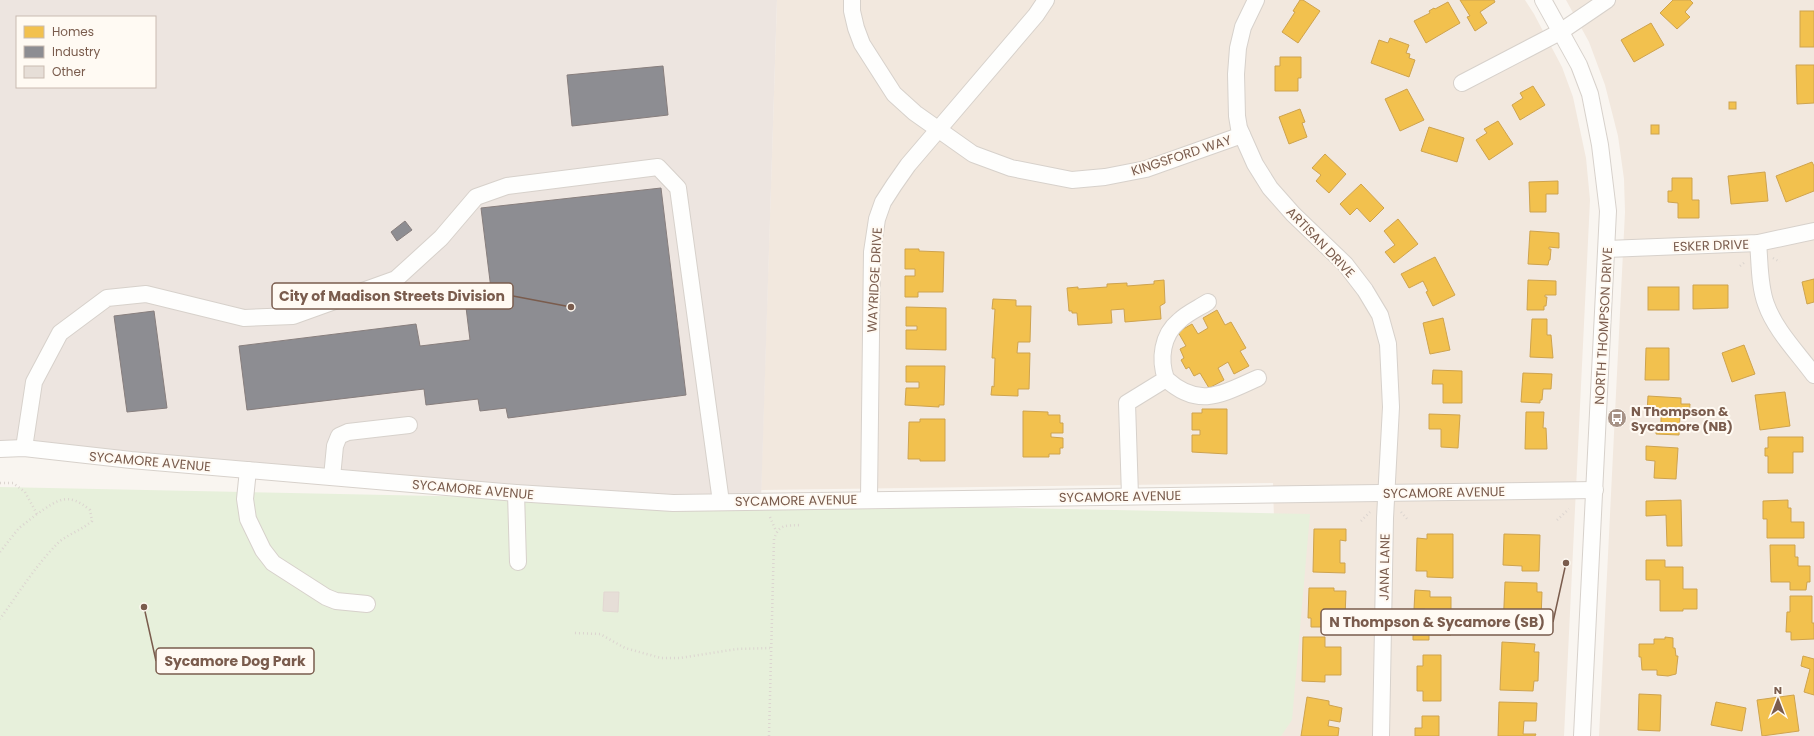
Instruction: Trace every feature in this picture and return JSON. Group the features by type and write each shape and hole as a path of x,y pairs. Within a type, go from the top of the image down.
{"street":[{"name":"KINGSFORD WAY","path":"852,0 852,11 862,44 894,94 938,130 973,154 1011,168 1072,180 1105,177 1146,169 1242,135"},
{"name":"WAYRIDGE DRIVE","path":"869,499 874,236 883,202 908,165 1031,21 1046,0"},
{"name":"ARTISAN DRIVE","path":"1256,0 1243,27 1238,48 1236,74 1237,116 1242,135 1255,164 1270,188 1293,214 1345,264 1365,290 1380,316 1388,344 1391,407 1386,493"},
{"name":"NORTH THOMPSON DRIVE","path":"1542,0 1578,65 1590,94 1600,145 1608,211 1582,736"},
{"path":"1462,83 1560,32 1607,0"},
{"path":"24,448 34,382 60,333 107,298 146,294 244,318 293,316 396,279 441,238 476,197 507,186 658,167 678,188 721,502"},
{"name":"ESKER DRIVE","path":"1607,249 1758,243 1814,231"},
{"path":"1758,243 1761,284 1765,304 1775,322 1814,375"},
{"path":"1208,302 1179,320 1171,330 1166,340 1162,358 1166,379 1176,388 1190,395 1206,397 1222,394 1258,378"},
{"path":"1130,496 1127,403 1166,379"},
{"path":"332,477 335,446 339,436 348,432 409,425"},
{"name":"SYCAMORE AVENUE","path":"0,449 24,448 248,470 516,493 673,503 869,499 1595,490"},
{"path":"248,470 245,499 248,519 263,550 273,562 326,597 336,601 367,604"},
{"path":"516,493 518,562"},
{"name":"JANA LANE","path":"1381,736 1386,493"}],"path":[{"path":"1773,258 1780,262"},
{"path":"1740,266 1745,262"},
{"path":"0,483 13,484 25,492 36,514"},
{"path":"0,552 19,528 36,514 53,504 67,498 80,502 90,510 92,521 85,527 59,542 37,568 0,620"},
{"path":"1557,520 1568,509"},
{"path":"1361,521 1370,512"},
{"path":"1401,512 1409,521"},
{"path":"768,736 774,539 776,531 781,526 801,525"},
{"path":"575,633 600,634 625,648 661,658 680,658 737,649 770,648"}],"shaded area":[{"path":"0,0 777,0 761,501 673,503 0,449"},
{"path":"777,0 1525,0 1562,67 1573,97 1586,158 1590,200 1564,736 1280,736 1273,483 761,490"},
{"path":"1566,0 1814,0 1814,736 1599,736 1625,212 1624,179 1618,136 1605,85 1589,42"}],"green space":[{"path":"0,487 1310,514 1292,720 1281,736 0,736"}],"building: Homes":[{"path":"1300,0 1303,0 1320,11 1298,43 1282,32 1295,12 1293,11"},
{"path":"1460,0 1494,0 1495,2 1480,12 1487,23 1475,31 1467,17 1470,16"},
{"path":"1673,0 1690,0 1693,3 1685,12 1690,17 1677,29 1660,13"},
{"path":"1448,2 1460,23 1426,43 1414,21 1430,13 1429,11 1434,8 1435,9"},
{"path":"1800,11 1814,11 1814,47 1800,47"},
{"path":"1651,23 1664,45 1634,62 1621,40"},
{"path":"1390,38 1409,45 1406,53 1410,54 1409,58 1415,60 1409,77 1371,63 1379,40 1388,43"},
{"path":"1280,57 1301,57 1301,78 1298,78 1298,91 1275,91 1275,66 1280,66"},
{"path":"1796,65 1814,65 1814,103 1797,104"},
{"path":"1533,86 1545,105 1520,120 1512,105 1523,98 1520,93"},
{"path":"1407,89 1424,120 1400,131 1385,99"},
{"path":"1729,102 1736,102 1736,109 1729,109"},
{"path":"1300,109 1305,122 1302,123 1307,137 1289,144 1279,117"},
{"path":"1498,121 1513,144 1489,160 1476,140 1487,133 1484,129"},
{"path":"1651,125 1659,125 1659,134 1651,134"},
{"path":"1429,127 1464,138 1457,162 1421,151"},
{"path":"1325,154 1346,174 1329,193 1316,181 1321,175 1312,168"},
{"path":"1812,162 1814,166 1814,191 1786,202 1776,176"},
{"path":"1765,172 1768,201 1731,204 1728,176"},
{"path":"1672,178 1692,178 1692,200 1699,200 1699,218 1678,218 1678,203 1668,202 1668,191 1672,191"},
{"path":"1558,181 1558,194 1546,194 1546,212 1530,212 1529,182"},
{"path":"1361,184 1384,208 1370,222 1357,208 1350,215 1340,204"},
{"path":"1398,219 1418,244 1394,263 1385,252 1395,245 1384,231"},
{"path":"1530,231 1559,233 1559,248 1549,247 1549,249 1551,249 1548,265 1528,264"},
{"path":"905,249 944,252 943,292 918,292 918,297 905,297 905,276 915,276 915,269 905,269"},
{"path":"1435,257 1455,295 1433,306 1426,292 1428,291 1423,281 1409,288 1401,274"},
{"path":"1814,279 1814,302 1807,304 1802,282"},
{"path":"1164,280 1165,303 1160,306 1161,319 1125,322 1124,309 1111,310 1112,323 1078,325 1077,313 1072,313 1072,311 1069,311 1067,288 1078,287 1078,289 1107,287 1107,284 1127,283 1127,286 1154,284 1154,281"},
{"path":"1528,280 1556,281 1556,295 1545,295 1545,297 1547,297 1544,310 1527,310"},
{"path":"1693,285 1728,285 1728,308 1693,309"},
{"path":"1648,287 1679,287 1679,310 1648,310"},
{"path":"993,299 1016,300 1016,306 1031,306 1030,342 1018,342 1017,353 1030,353 1029,389 1018,389 1018,396 991,395 992,386 994,387 995,358 992,358 995,309 992,309"},
{"path":"906,307 946,308 946,350 906,349 906,330 917,330 917,326 906,326"},
{"path":"1217,310 1225,325 1231,322 1246,348 1240,351 1249,366 1234,374 1228,362 1218,368 1224,380 1209,388 1200,373 1194,376 1189,367 1186,369 1181,360 1184,358 1180,349 1186,346 1178,332 1192,324 1198,334 1208,328 1203,318"},
{"path":"1443,318 1450,350 1430,354 1423,323"},
{"path":"1532,319 1547,319 1547,335 1551,335 1553,358 1530,357"},
{"path":"1744,345 1755,374 1732,382 1722,353"},
{"path":"1646,348 1669,348 1669,380 1645,380"},
{"path":"906,366 945,366 944,405 939,405 939,407 905,405 906,388 919,388 919,382 906,382"},
{"path":"1433,370 1462,371 1462,403 1443,403 1443,384 1432,384"},
{"path":"1523,373 1552,374 1551,389 1543,389 1542,400 1540,400 1540,403 1521,402"},
{"path":"1785,392 1790,426 1760,430 1755,395"},
{"path":"1648,396 1681,398 1681,404 1690,404 1689,417 1680,416 1679,435 1656,434 1657,423 1661,423 1661,414 1647,413"},
{"path":"1202,409 1227,409 1227,454 1192,452 1192,435 1200,435 1200,430 1192,430 1192,413 1202,413"},
{"path":"1023,411 1048,412 1048,415 1060,415 1060,423 1063,423 1063,433 1051,433 1051,437 1063,438 1063,448 1060,448 1060,454 1049,454 1049,457 1023,457"},
{"path":"1526,412 1544,412 1543,428 1546,428 1547,449 1525,449"},
{"path":"1429,414 1460,415 1458,448 1441,447 1441,429 1429,429"},
{"path":"920,419 945,419 945,461 920,461 920,459 908,459 909,422 920,422"},
{"path":"1768,437 1803,437 1803,452 1793,452 1793,473 1768,473 1768,456 1765,456 1765,448 1768,448"},
{"path":"1646,446 1678,448 1676,479 1654,478 1655,461 1646,460"},
{"path":"1681,500 1682,546 1667,546 1666,515 1646,516 1646,501"},
{"path":"1788,500 1788,508 1791,508 1791,522 1804,522 1804,538 1767,538 1767,519 1763,519 1763,501"},
{"path":"1314,529 1346,529 1346,541 1340,540 1340,563 1345,563 1345,573 1313,572"},
{"path":"1427,534 1453,534 1453,578 1427,577 1427,571 1416,571 1417,538 1427,539"},
{"path":"1504,534 1540,535 1539,571 1522,571 1522,566 1503,565"},
{"path":"1770,545 1795,545 1795,557 1798,557 1798,566 1810,566 1810,582 1807,582 1806,590 1790,590 1790,582 1771,582"},
{"path":"1646,560 1665,560 1665,567 1683,567 1683,589 1697,589 1697,609 1683,609 1683,611 1660,611 1660,580 1646,580"},
{"path":"1505,582 1537,583 1537,592 1542,592 1541,620 1537,620 1536,630 1503,629"},
{"path":"1309,588 1334,588 1334,591 1346,591 1345,618 1333,617 1333,627 1311,627 1311,618 1308,618"},
{"path":"1415,590 1430,591 1430,597 1451,597 1451,635 1429,635 1429,640 1413,640 1413,623 1425,623 1425,619 1427,619 1425,609 1414,609"},
{"path":"1790,596 1812,596 1812,623 1814,623 1814,639 1791,640 1791,632 1786,632 1787,612 1790,612"},
{"path":"1303,637 1325,637 1325,647 1341,647 1341,675 1325,675 1325,682 1302,681"},
{"path":"1665,637 1673,638 1673,648 1675,648 1676,656 1678,656 1676,674 1668,676 1657,675 1657,670 1642,670 1641,657 1639,657 1639,644 1654,644 1654,639 1665,639"},
{"path":"1502,642 1535,644 1534,652 1539,652 1538,681 1534,681 1533,691 1500,690"},
{"path":"1423,655 1441,655 1441,701 1423,701 1423,691 1417,691 1417,666 1423,666"},
{"path":"1803,656 1814,659 1814,695 1804,692 1810,669 1801,666"},
{"path":"1639,694 1661,695 1660,731 1638,730"},
{"path":"1794,695 1799,731 1762,736 1757,700"},
{"path":"1307,697 1329,701 1329,705 1342,708 1340,722 1329,720 1328,726 1339,728 1338,736 1301,736"},
{"path":"1499,702 1537,703 1536,721 1524,721 1523,734 1536,734 1535,736 1498,736"},
{"path":"1716,702 1746,708 1742,731 1711,725"},
{"path":"1422,716 1439,716 1439,736 1415,736 1415,728 1422,728"}],"building: Industry":[{"path":"663,66 668,115 572,126 567,75"},
{"path":"661,188 686,395 508,418 506,408 480,411 478,399 426,405 424,389 247,410 239,346 416,324 420,346 470,340 464,291 491,289 481,208"},
{"path":"405,221 412,230 397,241 391,232"},
{"path":"154,311 167,408 127,412 114,316"}],"building: Other":[{"path":"604,592 619,592 618,612 603,611"}],"place":[{"name":"City of Madison Streets Division","path":"571,307"},
{"name":"N Thompson & Sycamore (NB)","path":"1617,418"},
{"name":"N Thompson & Sycamore (SB)","path":"1566,563"},
{"name":"Sycamore Dog Park","path":"144,607"}]}
